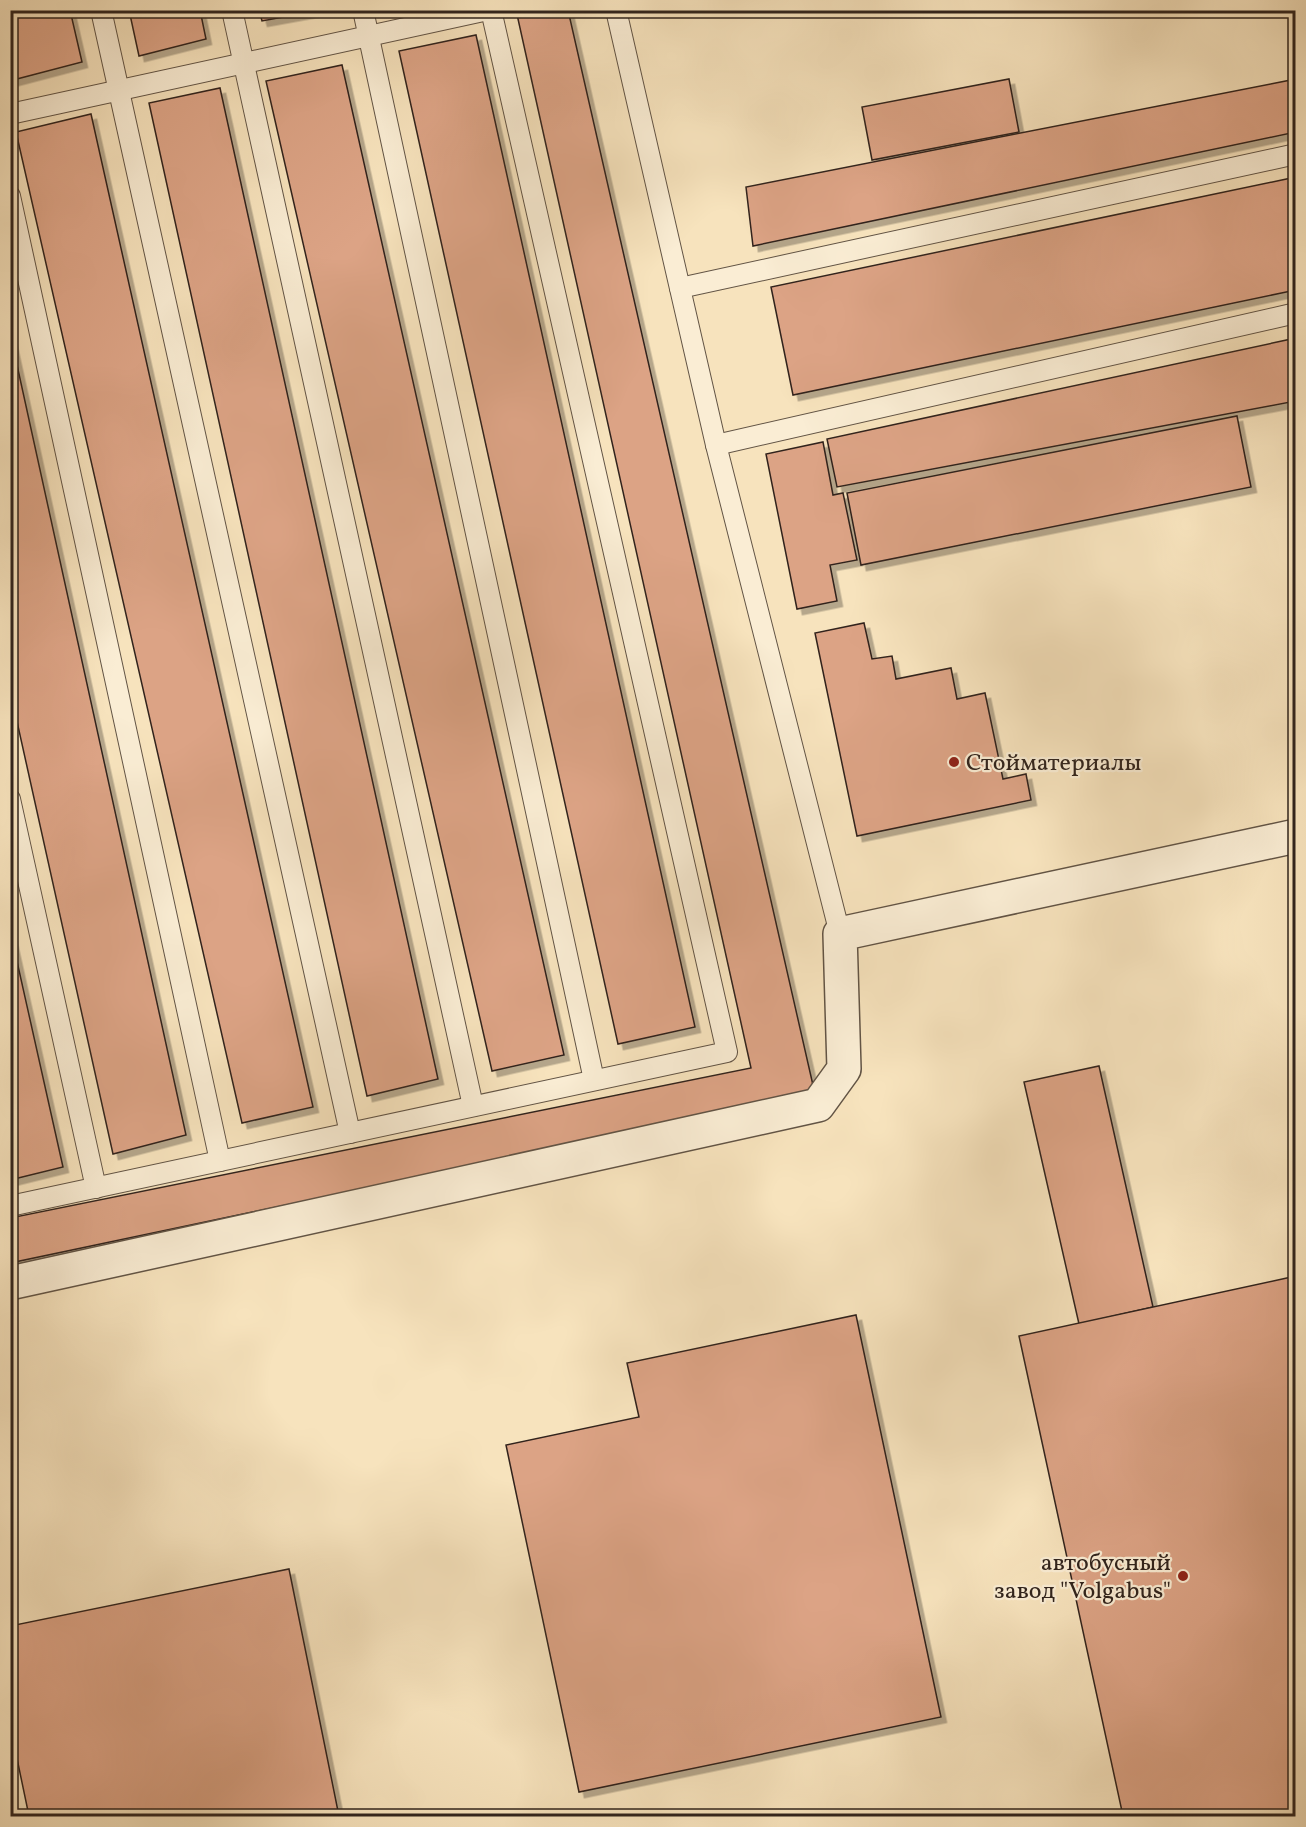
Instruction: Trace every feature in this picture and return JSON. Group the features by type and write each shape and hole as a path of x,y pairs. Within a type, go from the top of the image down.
{"street":[{"path":"10,1282 818,1105 843,1070 840,934 1296,836"}],"lane":[{"path":"101,10 350,1133"},
{"path":"232,10 473,1106"},
{"path":"363,10 594,1080"},
{"path":"10,114 490,10 727,1052 10,1206"},
{"path":"616,10 716,445 840,934"},
{"path":"680,288 1296,154"},
{"path":"10,196 220,1161"},
{"path":"716,445 1296,314"},
{"path":"10,799 96,1188"}],"building":[{"path":"10,10 70,10 82,62 13,80 10,68"},
{"path":"129,10 200,10 206,39 139,56"},
{"path":"259,10 322,10 262,21"},
{"path":"516,10 568,10 815,1094 10,1263 10,1218 751,1068"},
{"path":"476,35 695,1027 618,1044 399,51"},
{"path":"342,65 564,1055 492,1071 266,81"},
{"path":"1009,79 1019,132 872,160 862,107"},
{"path":"1296,79 1296,132 753,246 746,187"},
{"path":"220,88 438,1079 367,1096 149,103"},
{"path":"91,114 313,1107 242,1123 16,132"},
{"path":"1296,177 1296,290 793,395 771,287"},
{"path":"10,333 186,1135 113,1154 10,690"},
{"path":"1296,338 1296,401 837,487 827,439"},
{"path":"1237,416 1251,487 861,565 847,493"},
{"path":"823,442 833,495 843,493 857,560 830,565 837,601 797,609 766,454"},
{"path":"864,623 872,659 892,656 896,679 951,668 957,699 985,693 1003,779 1026,774 1031,800 857,836 815,633"},
{"path":"10,930 63,1167 10,1180"},
{"path":"1099,1066 1153,1307 1079,1324 1024,1082"},
{"name":"автобусный завод \"Volgabus\"","path":"1296,1276 1296,1816 1123,1816 1019,1336"},
{"path":"856,1315 941,1717 579,1792 506,1445 639,1417 627,1363"},
{"path":"289,1569 339,1816 29,1816 10,1725 10,1626"}],"place":[{"name":"Стойматериалы","path":"954,762"},
{"name":"автобусный завод \"Volgabus\"","path":"1183,1576"}]}
